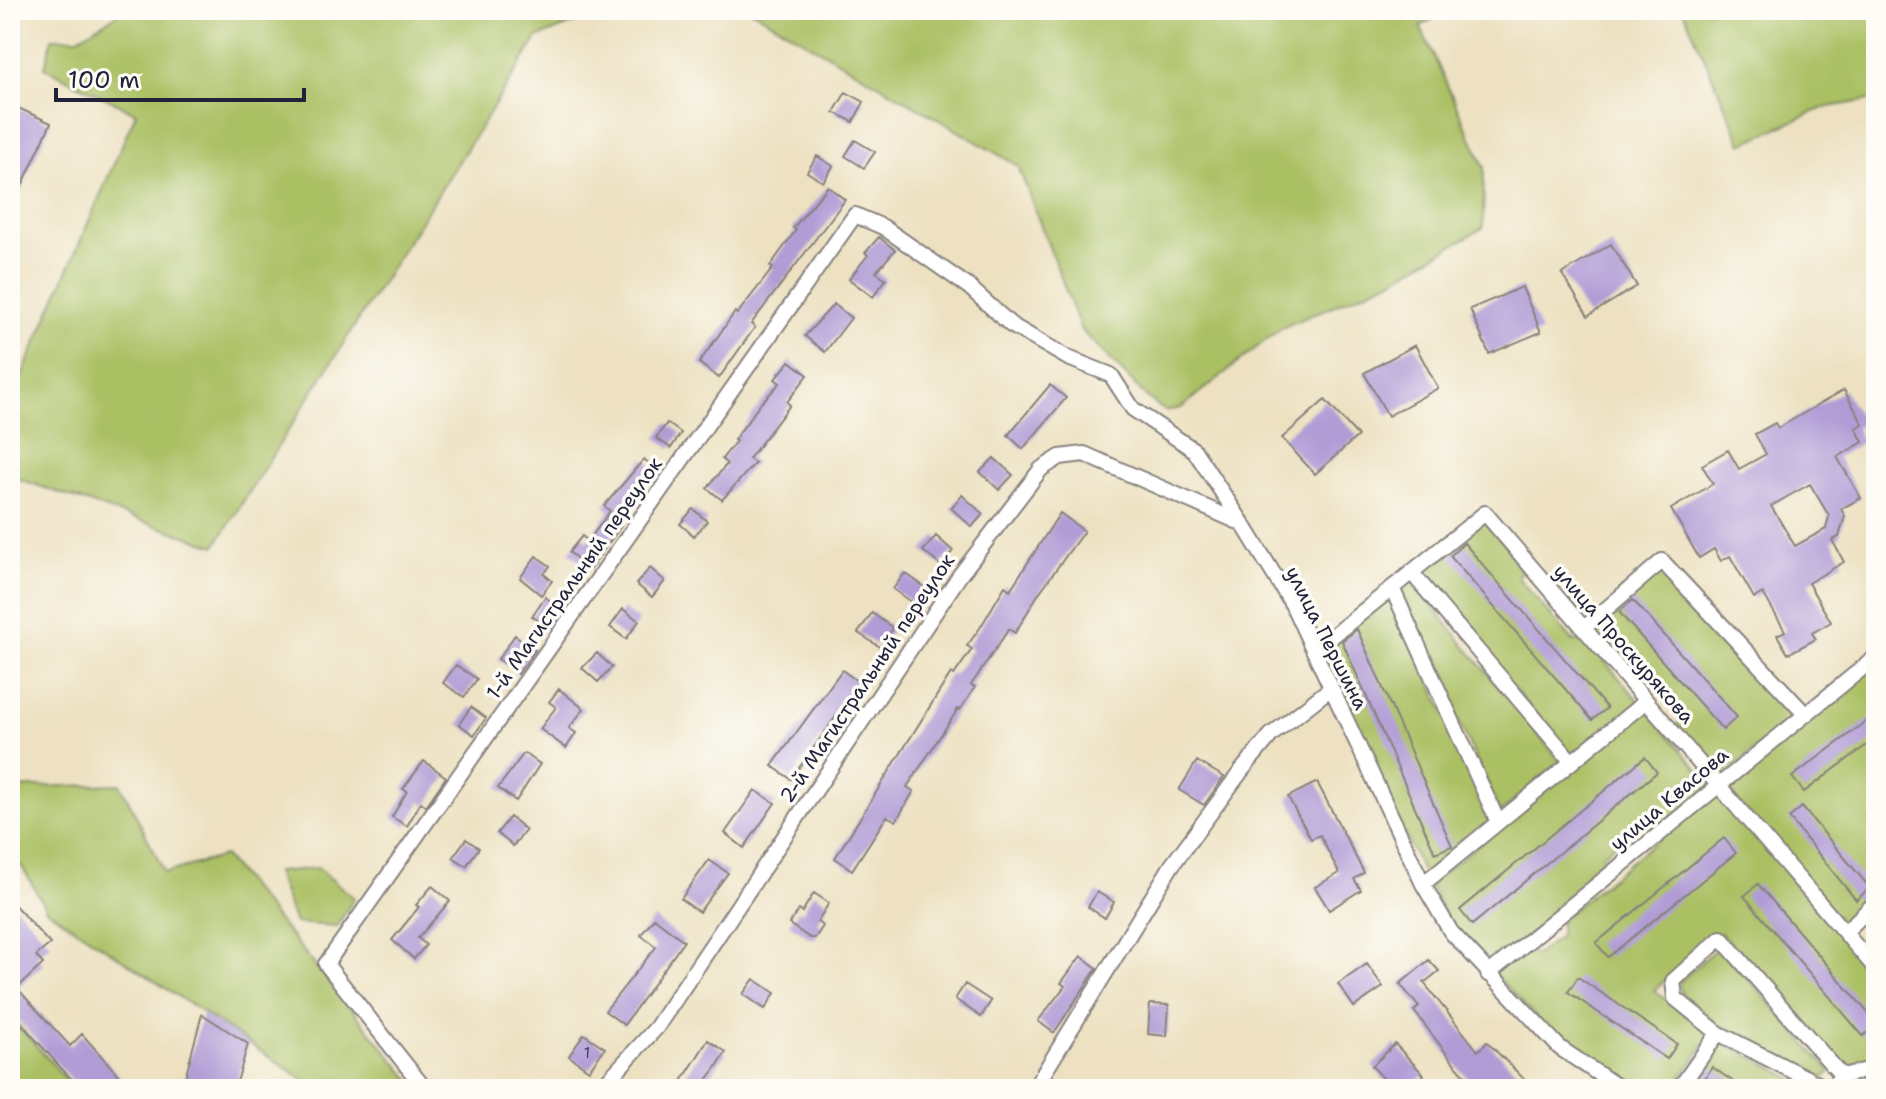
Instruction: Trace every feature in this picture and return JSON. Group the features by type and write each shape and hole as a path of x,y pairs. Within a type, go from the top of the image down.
{"street":[{"path":"10,20 15,10"},
{"name":"улица Першина","path":"855,215 883,227 969,287 1011,325 1068,358 1111,375 1133,409 1194,450 1292,604 1423,884 1451,932 1560,1048 1621,1089"},
{"name":"1-й Магистральный переулок","path":"425,1089 326,964 855,215"},
{"name":"2-й Магистральный переулок","path":"600,1089 656,1028 960,575 1041,469 1060,457 1084,454 1243,524"},
{"name":"улица Проскурякова","path":"1314,651 1485,513 1876,969"},
{"path":"1584,628 1662,561 1804,713"},
{"path":"1411,572 1572,762"},
{"path":"1392,588 1498,822"},
{"name":"улица Квасова","path":"1488,974 1876,657"},
{"path":"1034,1089 1172,865 1224,794 1271,735 1331,688"},
{"path":"1423,884 1646,701"},
{"path":"1876,813 1873,815 1876,819"},
{"path":"1845,932 1876,902"},
{"path":"1842,1076 1721,938 1673,981 1675,998 1718,1033 1829,1089 1842,1076 1876,1068"},
{"path":"1679,1089 1718,1033"}],"green space":[{"path":"125,10 606,10 537,38 215,546 10,476 10,403 136,113 45,68 52,38 78,38"},
{"path":"751,10 1450,10 1420,26 1484,166 1483,228 1388,282 1281,328 1181,408 1165,411 1149,399 1081,330 1018,166"},
{"path":"1683,10 1876,10 1876,99 1823,108 1742,144"},
{"path":"1484,520 1522,564 1518,578 1573,641 1587,641 1640,702 1572,758 1417,573"},
{"path":"1661,567 1798,713 1719,780 1675,728 1684,712 1646,669 1631,676 1590,628"},
{"path":"1410,579 1561,762 1500,813 1399,588"},
{"path":"1391,593 1493,821 1425,878 1319,651"},
{"path":"1876,662 1876,899 1846,928 1724,785"},
{"path":"1644,707 1712,785 1658,830 1643,821 1602,855 1608,871 1490,968 1454,930 1429,885"},
{"path":"120,784 165,873 224,856 418,1089 318,1089 46,909 23,868 10,857 10,788"},
{"path":"1718,790 1876,973 1876,1065 1842,1072 1721,933 1654,990 1711,1035 1673,1089 1627,1089 1563,1045 1494,974 1525,949 1536,955 1560,936 1560,920"},
{"path":"318,868 354,898 337,926 295,923 276,872"},
{"path":"1719,946 1831,1072 1824,1078 1722,1028 1681,993 1679,982"},
{"path":"10,1016 75,1089 22,1089 10,1076"},
{"path":"1720,1040 1813,1089 1685,1089"}],"building":[{"path":"846,92 864,102 853,122 834,112"},
{"path":"14,106 51,123 10,212 10,114"},
{"path":"855,140 875,152 864,168 845,156"},
{"path":"817,156 833,166 823,182 807,172"},
{"path":"828,186 845,200 751,324 755,327 719,378 699,363 735,312 737,314 773,268 770,266 796,230 793,228"},
{"path":"879,237 895,250 876,272 886,279 873,297 849,279"},
{"path":"1611,244 1637,286 1588,316 1562,274"},
{"path":"1522,287 1541,332 1489,354 1470,309"},
{"path":"834,304 851,318 825,352 805,336"},
{"path":"1415,345 1438,388 1388,416 1364,373"},
{"path":"790,361 808,375 787,402 790,405 749,459 755,463 722,500 707,488 727,464 722,459 734,440 780,383 775,379"},
{"path":"1050,385 1066,398 1023,449 1008,435"},
{"path":"1844,390 1863,424 1856,428 1863,442 1837,457 1861,498 1841,509 1845,516 1839,537 1832,540 1844,562 1808,583 1831,622 1812,633 1816,639 1788,654 1777,635 1785,631 1763,593 1754,598 1730,556 1721,561 1714,549 1699,558 1671,509 1713,484 1702,465 1728,450 1739,469 1766,454 1755,434 1775,423 1778,428","holes":["1810,484 1829,516 1826,529 1795,546 1771,506"]},
{"path":"1325,400 1358,436 1315,474 1282,438"},
{"path":"667,423 681,433 671,448 656,438"},
{"path":"994,458 1013,475 999,490 980,472"},
{"path":"644,459 658,471 629,505 617,523 621,526 590,569 569,552 582,536 588,541 610,511 604,506"},
{"path":"962,495 983,514 972,527 951,508"},
{"path":"693,509 707,521 694,536 680,524"},
{"path":"1060,513 1084,531 1039,593 1015,633 1009,629 971,685 975,687 907,787 914,791 896,821 887,816 852,870 835,858 951,673 954,675 972,649 967,646 1005,586 1010,590"},
{"path":"936,536 953,551 940,565 923,551"},
{"path":"1464,543 1607,708 1592,720 1450,556"},
{"path":"536,556 550,566 544,574 552,581 541,595 520,578"},
{"path":"650,568 665,581 652,597 636,584"},
{"path":"905,573 926,588 914,604 893,589"},
{"path":"545,597 562,609 550,628 532,616"},
{"path":"1633,600 1737,717 1723,730 1619,612"},
{"path":"623,609 639,621 626,639 610,627"},
{"path":"872,613 893,628 880,647 858,633"},
{"path":"1357,629 1452,846 1435,853 1342,641"},
{"path":"515,635 535,650 518,674 498,659"},
{"path":"597,653 612,667 598,682 582,668"},
{"path":"456,665 477,679 464,697 443,683"},
{"path":"842,670 860,683 791,779 772,766"},
{"path":"559,689 584,709 569,728 576,733 566,748 540,729 556,707 549,702"},
{"path":"471,707 486,718 474,735 459,724"},
{"path":"1876,714 1876,738 1804,792 1792,777"},
{"path":"524,753 540,764 516,801 498,788"},
{"path":"1645,757 1657,772 1472,925 1460,910"},
{"path":"424,761 446,777 426,806 421,802 407,826 392,817 407,791 403,789"},
{"path":"1197,761 1224,777 1204,805 1179,790"},
{"path":"1317,782 1364,873 1354,879 1361,890 1329,910 1315,887 1339,873 1320,835 1311,839 1288,797"},
{"path":"755,790 775,803 744,848 725,833"},
{"path":"1802,807 1870,888 1856,900 1789,818"},
{"path":"510,817 526,830 513,846 497,833"},
{"path":"1724,838 1736,853 1608,957 1596,943"},
{"path":"466,839 479,848 466,866 453,857"},
{"path":"709,860 728,873 699,912 681,899"},
{"path":"1758,884 1876,1022 1863,1036 1744,896"},
{"path":"432,886 450,901 418,938 426,945 414,959 392,940"},
{"path":"1097,892 1114,902 1105,918 1088,907"},
{"path":"814,893 829,903 817,922 823,926 815,938 810,938 789,924 799,910 802,912"},
{"path":"10,900 50,944 36,956 43,964 17,988 70,1046 82,1034 120,1077 107,1089 80,1089 10,1011"},
{"path":"654,918 684,941 624,1025 605,1011 656,947 641,935"},
{"path":"1081,956 1097,968 1054,1033 1038,1021 1065,986 1061,983"},
{"path":"1429,960 1439,971 1424,983 1478,1051 1487,1042 1527,1082 1520,1089 1478,1089 1414,1011 1419,1007 1400,984"},
{"path":"1367,964 1383,987 1354,1007 1338,984"},
{"path":"1578,977 1677,1044 1667,1059 1568,992"},
{"path":"754,979 775,993 765,1009 743,994"},
{"path":"965,984 991,1001 981,1017 955,999"},
{"path":"1150,1004 1169,1005 1167,1036 1148,1034"},
{"path":"202,1014 248,1044 235,1089 182,1089"},
{"path":"584,1034 605,1048 589,1070 569,1056"},
{"path":"708,1040 726,1052 716,1068 700,1089 677,1089"},
{"path":"1395,1044 1424,1075 1408,1089 1393,1089 1372,1066"},
{"path":"1712,1067 1744,1089 1711,1089 1702,1083"}]}
